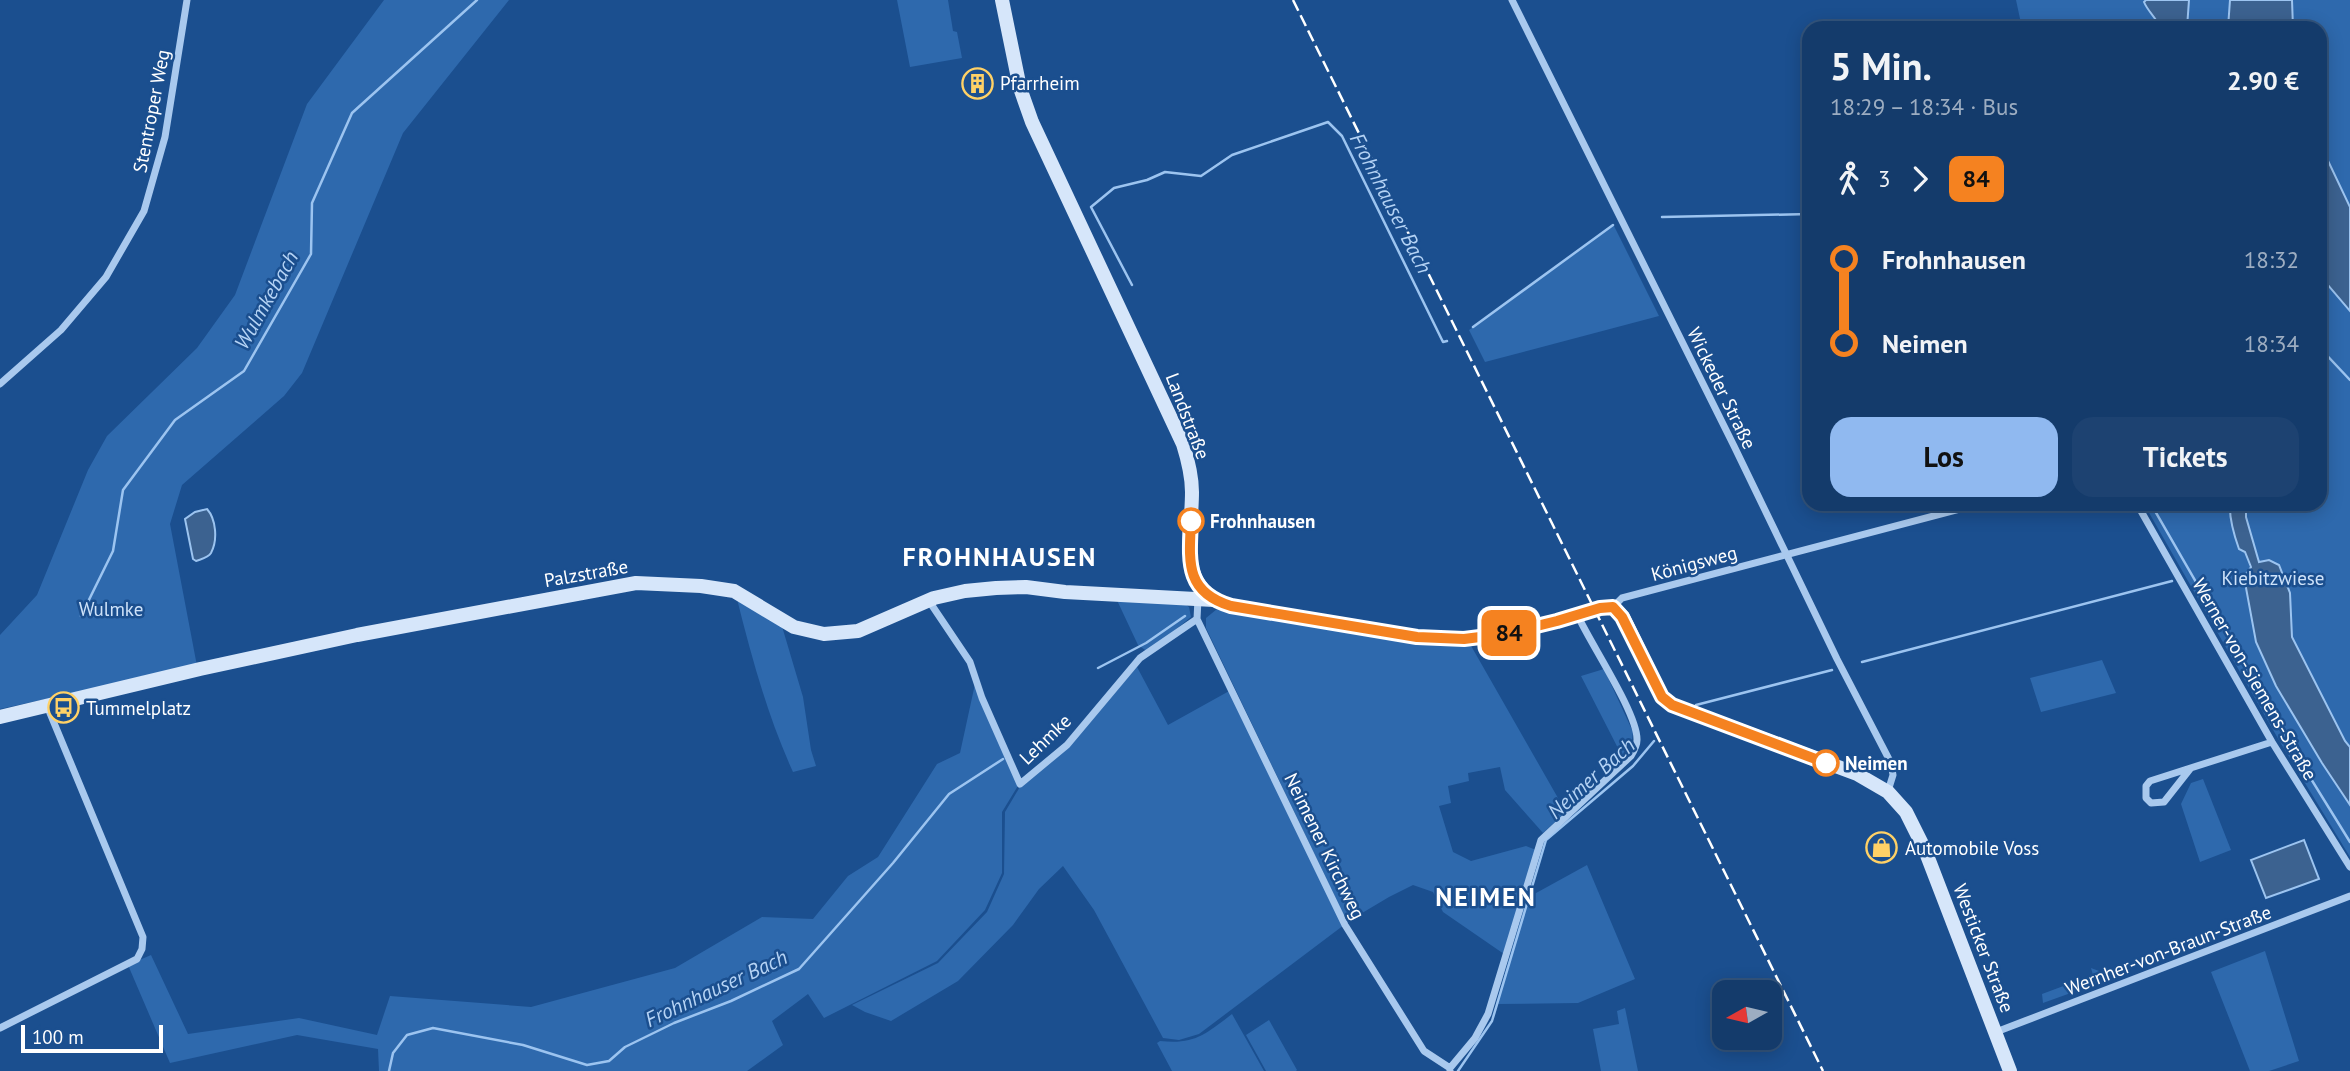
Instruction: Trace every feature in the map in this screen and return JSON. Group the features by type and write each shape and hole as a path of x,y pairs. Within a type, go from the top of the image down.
{"main road":[{"name":"Landstraße","path":"1002,0 1020,88 1032,122 1183,444 1191,477 1192,574"},
{"path":"1169,596 1192,574 1199,587 1214,600 1231,606 1405,635 1454,638 1504,634 1607,608"},
{"name":"Palzstraße","path":"0,717 357,635 636,583 701,586 734,591 794,627 824,634 858,631 929,601 965,591 1026,587 1065,592 1214,600"},
{"name":"Westicker Straße","path":"1607,608 1622,617 1662,697 1672,705 1857,774 1888,792 1906,811 1920,837 2010,1071"}],"street":[{"name":"Stentroper Weg","path":"0,384 61,330 106,277 145,211 165,137 187,0"},
{"name":"Wickeder Straße","path":"1512,0 1891,763 1893,775 1888,792"},
{"path":"1620,216 1630,214"},
{"name":"Königsweg","path":"1607,608 1622,598 1953,511"},
{"name":"Werner-von-Siemens-Straße","path":"2141,511 2272,742 2350,867"},
{"path":"1197,619 1198,599"},
{"name":"Lehmke","path":"929,601 970,663 982,698 1020,784 1067,744 1140,658 1197,619"},
{"path":"1450,1069 1475,1038 1488,1014 1541,839 1631,756 1635,749 1637,741 1633,723 1596,646 1577,615"},
{"name":"Neimener Kirchweg","path":"1197,619 1345,925 1424,1051 1450,1069"},
{"path":"0,1028 137,959 142,949 143,937 47,705"},
{"path":"2190,769 2164,802 2151,803 2147,798 2146,786 2150,781 2272,742"},
{"name":"Wernher-von-Braun-Straße","path":"1996,1032 2350,896"}],"green space":[{"name":"Wulmke","path":"384,0 509,0 403,133 302,373 284,396 182,485 170,524 197,666 0,709 0,635 37,595 88,470 107,436 197,348 235,295 307,104"},
{"path":"897,0 948,0 953,31 957,32 962,58 910,67"},
{"path":"2016,0 2251,0 2251,21 2020,21"},
{"name":"Kiebitzwiese","path":"2260,0 2350,0 2350,857 2280,742 2148,511 2327,511 2327,21 2258,21"},
{"path":"1613,224 1659,316 1485,362 1469,330"},
{"path":"736,595 781,623 803,697 816,766 793,772 767,707"},
{"path":"1115,596 1182,602 1189,607 1191,617 1148,652 1138,645"},
{"path":"1217,609 1420,643 1470,644 1566,812 1543,833 1505,790 1500,767 1468,773 1469,781 1448,786 1451,803 1439,806 1453,852 1471,861 1526,846 1536,850 1504,954 1443,912 1433,892 1413,885 1347,922 1206,628 1206,618"},
{"path":"2102,660 2116,693 2041,712 2030,678"},
{"path":"1137,667 1168,725 1231,690 1344,925 1199,1034 1179,1040 1163,1038 1094,910 1063,866 1039,889 1013,925 958,981 891,1021 852,1005 938,963 987,912 1004,874 1005,812 1021,785 1068,746"},
{"path":"1604,669 1633,732 1631,748 1622,756 1581,676"},
{"path":"975,684 1019,784 1002,812 1002,873 985,910 937,961 824,1018 808,994 772,1021 783,1045 747,1071 379,1071 378,1049 297,1035 170,1063 128,965 151,955 188,1034 299,1018 377,1035 390,996 531,1007 675,968 762,917 813,919 848,876 878,857 937,764 960,753"},
{"path":"2203,779 2231,850 2200,862 2181,804 2191,783"},
{"path":"1587,865 1635,979 1578,1003 1496,1004 1527,898"},
{"path":"2265,951 2299,1061 2269,1071 2250,1071 2211,972"},
{"path":"2091,968 2099,971 2104,981 2043,1003 2042,994 2093,975"},
{"path":"1625,1008 1638,1071 1601,1071 1593,1029 1619,1024 1617,1011"},
{"path":"1232,1014 1264,1071 1172,1071 1157,1043 1182,1041 1199,1036"},
{"path":"1269,1020 1296,1071 1266,1071 1246,1035"}],"shaded area":[{"path":"2189,0 2188,21 2157,21 2144,2"},
{"path":"2230,0 2292,0 2293,21 2228,21"},
{"path":"2327,159 2350,207 2350,311 2327,284"},
{"path":"207,509 214,524 215,542 210,555 196,561 193,559 185,519 195,512"},
{"path":"2230,511 2246,511 2259,562 2269,560 2279,565 2290,593 2292,637 2350,747 2350,805 2276,686 2256,642 2244,577 2251,567 2245,552 2239,549"},
{"path":"2304,840 2319,879 2266,898 2251,860"}],"waterway":[{"name":"Wulmkebach","path":"81,616 113,551 123,490 175,420 244,371 311,254 312,203 352,113 477,0"},
{"name":"Frohnhauser Bach","path":"1132,285 1091,207 1114,188 1147,180 1165,172 1201,176 1232,155 1328,122 1342,136 1443,342 1447,341"},
{"name":"Frohnhauser Bach","path":"1662,217 1802,214"},
{"name":"Frohnhauser Bach","path":"1473,327 1613,225"},
{"path":"2327,355 2350,380"},
{"path":"2155,511 2287,740 2350,842"},
{"name":"Neimer Bach","path":"1862,662 2172,581"},
{"name":"Frohnhauser Bach","path":"1098,668 1146,643 1185,616"},
{"name":"Neimer Bach","path":"1696,705 1832,670"},
{"name":"Neimer Bach","path":"1458,1071 1492,1021 1546,840 1633,766 1654,741"},
{"name":"Frohnhauser Bach","path":"389,1071 393,1053 407,1035 433,1028 523,1045 587,1065 609,1061 625,1047 674,1023 731,1001 799,969 893,863 949,794 1003,759"}],"railway":[{"path":"1293,0 1823,1071"}],"bus line":[{"name":"84","path":"1191,521 1192,574 1206,595 1231,606 1417,637 1464,639 1504,634 1600,608 1613,607 1622,617 1662,697 1672,705 1826,763"}],"place":[{"name":"Pfarrheim","path":"977,83"},
{"name":"Frohnhausen","path":"1191,521"},
{"name":"Tummelplatz","path":"63,708"},
{"name":"Neimen","path":"1826,763"},
{"name":"Automobile Voss","path":"1882,848"}],"district":[{"name":"FROHNHAUSEN","path":"1000,556"},
{"name":"NEIMEN","path":"1486,896"}]}
